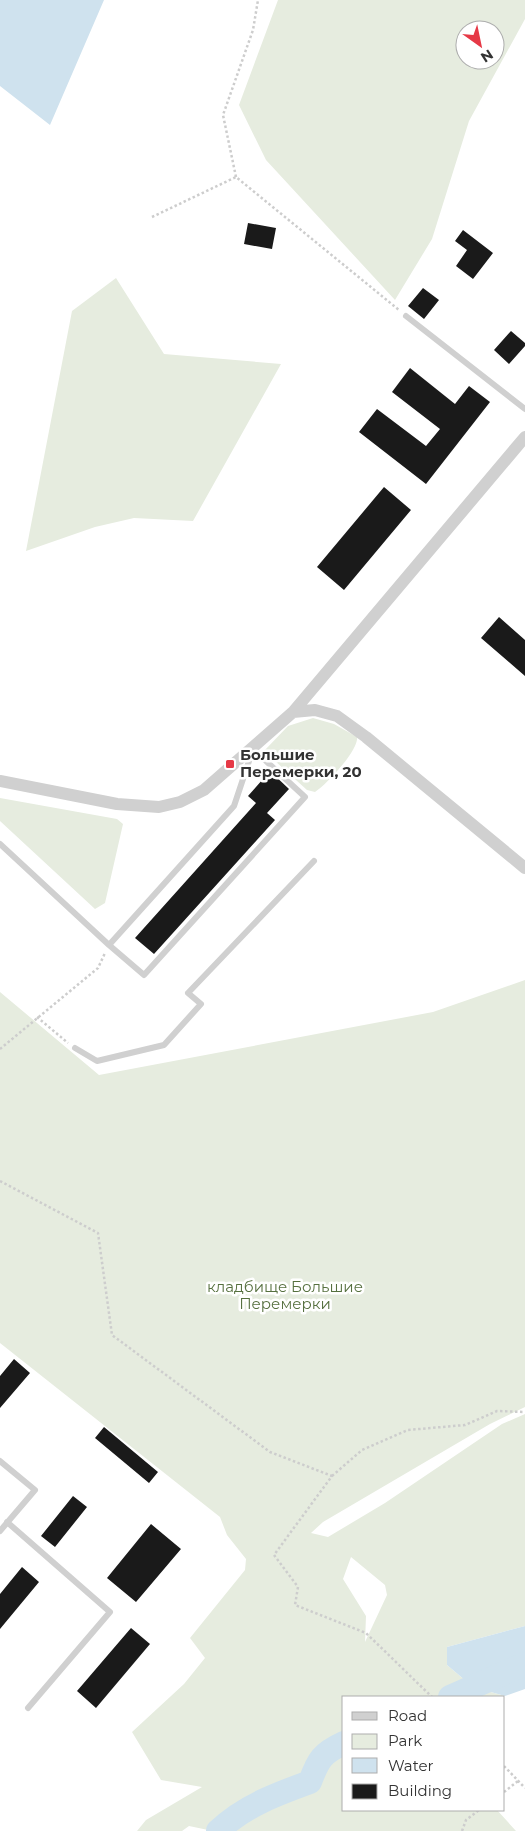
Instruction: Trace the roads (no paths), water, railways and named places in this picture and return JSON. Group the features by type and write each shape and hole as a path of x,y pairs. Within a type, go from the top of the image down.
{"street":[{"path":"0,781 117,804 159,807 180,802 204,790 293,712 525,437"},
{"path":"293,712 315,710 337,716 366,737 525,868"}],"lane":[{"path":"406,316 525,409"},
{"path":"0,844 109,945 144,975 305,797 253,749 234,806 109,945"},
{"path":"75,1048 97,1061 164,1044 201,1004 188,993 314,861"},
{"path":"0,1460 35,1490 0,1531"},
{"path":"8,1522 110,1612 28,1708"}],"water":[{"path":"0,0 104,0 50,125 0,86"},
{"path":"525,1626 525,1689 505,1696 473,1687 447,1665 447,1647"}],"waterway":[{"path":"452,1696 525,1664"},
{"path":"218,1831 239,1814 250,1808 273,1796 310,1782 322,1758 342,1744"}],"place":[{"name":"Большие Перемерки, 20","path":"230,764"}],"park label":[{"name":"кладбище Большие Перемерки","path":"285,1296"}]}
